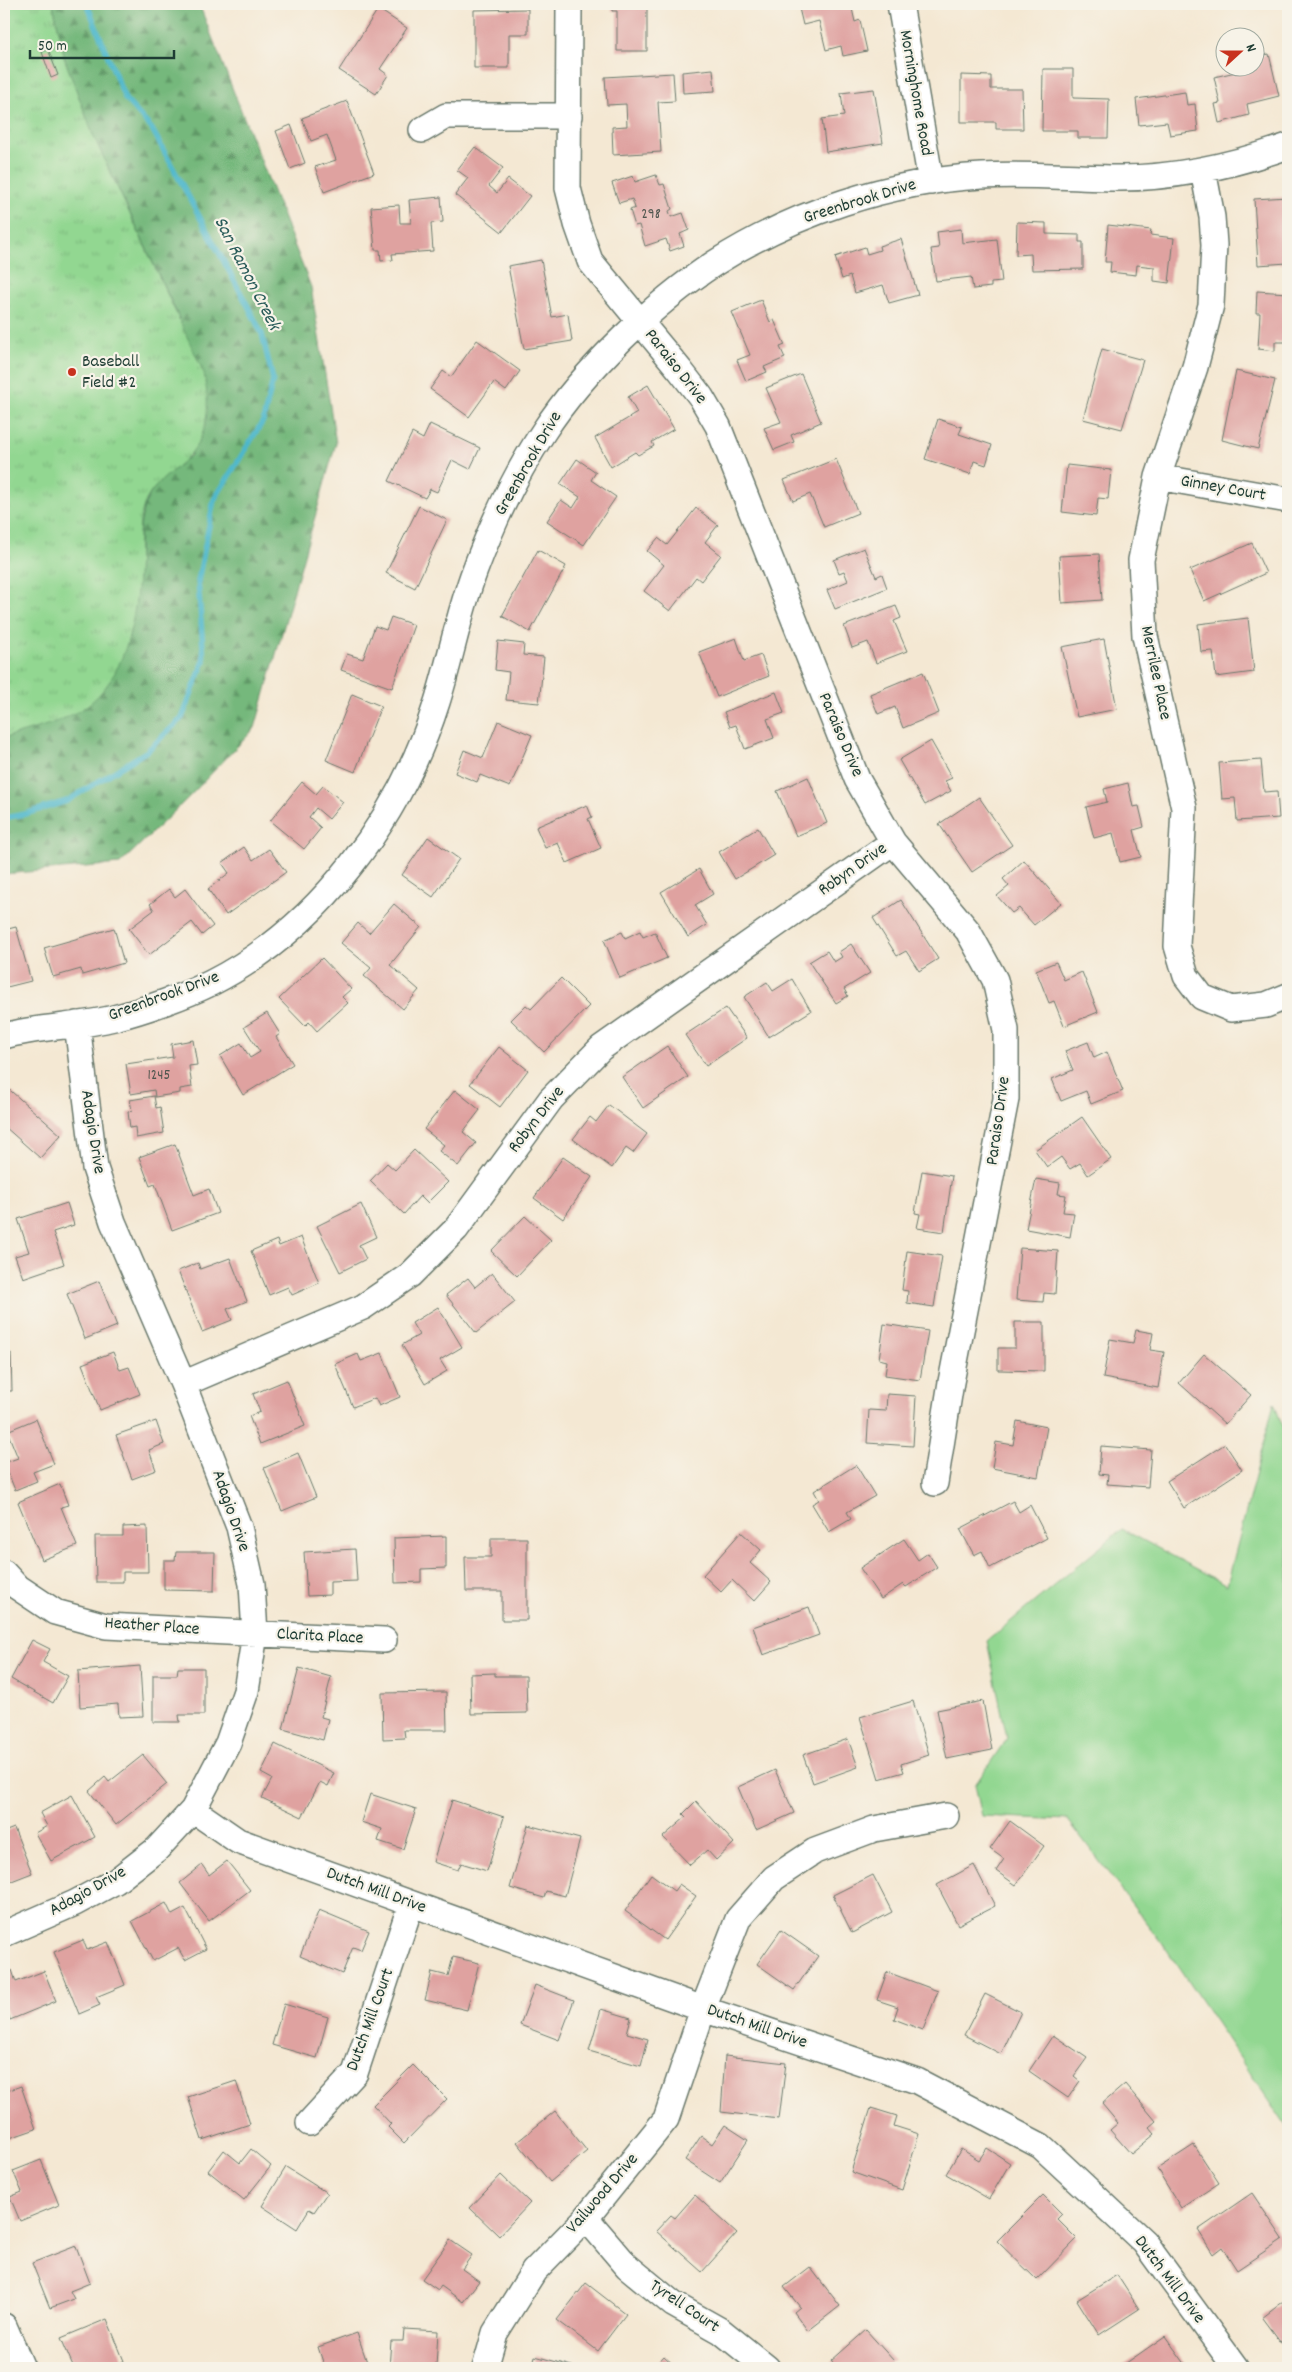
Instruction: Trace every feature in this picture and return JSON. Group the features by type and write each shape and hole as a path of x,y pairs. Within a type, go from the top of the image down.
{"street":[{"name":"Paraiso Drive","path":"569,4 568,188 577,224 590,261 701,397 718,426 857,780 893,842 968,931 995,980 1006,1030 1006,1099 952,1382 935,1483"},
{"name":"Morninghome Road","path":"900,4 931,182"},
{"path":"422,130 446,116 569,116"},
{"name":"Greenbrook Drive","path":"4,1036 116,1018 209,985 248,962 291,928 312,908 364,847 402,788 425,736 438,700 474,572 516,480 544,431 568,398 640,322 663,302 716,263 771,232 827,209 892,189 983,176 1124,178 1203,170 1245,161 1288,146"},
{"name":"Merrilee Place","path":"1203,170 1212,217 1214,245 1211,305 1195,367 1158,477 1141,560 1144,636 1184,808 1177,946 1186,976 1202,996 1232,1009 1266,1006 1288,996"},
{"name":"Ginney Court","path":"1158,477 1288,500"},
{"name":"Robyn Drive","path":"183,1384 363,1307 410,1275 456,1229 551,1099 601,1048 893,842"},
{"name":"Adagio Drive","path":"4,1934 75,1903 116,1881 157,1849 193,1810 228,1743 246,1691 255,1634 252,1584 239,1528 183,1384 113,1222 95,1168 77,1024"},
{"name":"Heather Place","path":"4,1573 16,1586 55,1612 106,1626 255,1634"},
{"name":"Clarita Place","path":"255,1634 384,1640"},
{"name":"Dutch Mill Drive","path":"193,1810 238,1841 703,2009 916,2081 1041,2146 1144,2242 1236,2368"},
{"name":"Vailwood Drive","path":"485,2368 494,2333 534,2271 586,2218 666,2119 703,2009 738,1919 774,1878 816,1851 874,1829 946,1816"},
{"name":"Dutch Mill Court","path":"309,2122 355,2073 411,1904"},
{"name":"Tyrell Court","path":"586,2218 627,2266 673,2304 721,2331 767,2368"},
{"path":"4,2326 22,2368"}],"green space":[{"path":"4,4 53,4 65,60 93,135 204,373 207,414 201,437 195,447 187,458 153,489 144,505 139,531 137,594 134,612 125,648 119,665 110,681 99,695 77,712 46,725 4,738"},
{"path":"53,4 199,4 311,287 336,443 255,728 187,799 120,864 4,874 4,738 51,723 86,707 129,637 138,578 140,526 144,506 151,492 161,480 191,455 179,318 93,135 65,60"},
{"path":"1274,1403 1288,1441 1288,2129 1167,1950 1068,1820 982,1816 975,1785 1007,1738 987,1641 1122,1529 1227,1585"}],"building":[{"path":"612,4 647,4 647,51 617,51 617,11 612,11"},
{"path":"798,4 851,4 855,22 860,20 867,51 843,56 841,46 826,50 819,21 803,25"},
{"path":"378,9 407,28 380,69 388,75 376,94 339,70"},
{"path":"528,9 528,34 509,34 509,68 474,68 474,10"},
{"path":"48,49 58,75 51,78 42,52"},
{"path":"1269,54 1279,96 1247,104 1249,115 1219,123 1215,104 1220,103 1214,78 1264,78 1264,55"},
{"path":"713,69 715,91 683,93 682,72"},
{"path":"1043,69 1073,69 1073,98 1109,99 1108,138 1078,138 1078,131 1042,131"},
{"path":"673,73 675,101 658,102 661,152 613,155 612,127 627,126 626,104 607,105 605,77"},
{"path":"961,75 991,76 991,89 1022,89 1023,129 996,129 996,122 961,122"},
{"path":"874,89 883,143 826,152 822,119 844,116 841,93"},
{"path":"1185,92 1187,105 1195,104 1198,131 1170,135 1167,122 1139,125 1136,99"},
{"path":"347,101 374,173 324,192 315,167 336,160 327,135 311,141 302,118"},
{"path":"291,125 305,163 290,169 276,131"},
{"path":"475,147 503,168 489,186 497,193 508,179 530,196 502,232 455,195 468,178 457,170"},
{"path":"656,175 660,185 664,184 672,209 669,211 671,217 683,213 689,230 680,234 684,246 670,251 666,239 645,246 639,225 635,226 630,210 635,208 632,199 619,203 612,183 633,176 635,182"},
{"path":"441,197 443,222 431,223 433,251 392,254 393,260 381,261 380,250 375,250 371,207 399,205 400,223 411,223 409,200"},
{"path":"1288,197 1288,263 1258,265 1254,199"},
{"path":"1017,222 1046,223 1046,234 1079,235 1079,242 1083,242 1083,269 1032,270 1031,254 1016,255"},
{"path":"1108,225 1151,230 1150,235 1174,238 1169,283 1154,281 1154,267 1137,265 1136,275 1110,272 1111,262 1105,262"},
{"path":"961,229 962,243 997,239 1002,282 991,283 991,287 973,289 971,277 936,281 931,249 939,248 937,232"},
{"path":"901,239 918,295 889,303 883,285 855,293 850,276 842,279 835,257 865,247 867,254 880,250 879,246"},
{"path":"541,260 552,317 568,314 572,341 524,349 508,266"},
{"path":"1257,291 1288,293 1288,342 1275,342 1275,351 1258,349 1260,313 1256,313"},
{"path":"761,300 770,322 774,320 785,345 780,347 785,358 764,367 767,372 746,381 737,360 750,355 732,312"},
{"path":"477,340 520,371 506,391 494,382 469,417 430,389 443,371 451,377"},
{"path":"1102,349 1143,360 1122,429 1083,419"},
{"path":"1236,371 1275,380 1258,449 1222,440"},
{"path":"801,374 821,422 791,435 794,442 774,450 764,428 781,422 766,388"},
{"path":"648,385 674,429 652,442 654,446 638,455 635,452 611,467 595,438 637,413 628,397"},
{"path":"938,419 962,427 959,434 992,445 986,465 974,461 970,474 925,459"},
{"path":"430,424 480,448 470,469 452,460 437,492 430,489 425,498 389,481 412,433 423,439"},
{"path":"577,459 596,472 591,480 616,497 584,545 547,521 561,500 573,508 580,497 560,484"},
{"path":"836,459 858,513 824,527 810,494 793,501 784,480"},
{"path":"1067,465 1111,470 1108,499 1098,498 1096,516 1062,512"},
{"path":"419,506 447,520 415,588 386,573"},
{"path":"696,508 718,525 705,542 721,555 701,581 696,577 670,611 644,591 664,565 647,551 658,538 667,545"},
{"path":"1252,543 1266,573 1204,601 1190,570"},
{"path":"864,548 876,577 882,574 887,588 835,609 827,590 848,581 844,571 839,573 834,560"},
{"path":"538,550 566,566 530,632 502,616"},
{"path":"1099,554 1102,600 1062,603 1059,556"},
{"path":"896,606 901,618 894,621 907,651 876,663 868,642 852,648 844,626"},
{"path":"391,617 414,625 392,688 341,670 347,654 363,659 375,626 386,630"},
{"path":"1248,618 1254,672 1216,677 1213,651 1201,652 1198,624"},
{"path":"736,638 744,661 761,655 769,676 717,697 699,652"},
{"path":"1104,639 1117,709 1077,717 1062,647"},
{"path":"498,641 524,644 523,655 544,657 539,703 506,700 509,672 495,670"},
{"path":"923,672 939,713 903,728 895,707 878,714 870,694"},
{"path":"776,692 784,713 767,719 774,738 745,749 736,725 730,727 724,712"},
{"path":"352,694 381,706 355,772 326,760"},
{"path":"498,721 532,735 510,787 480,775 477,782 455,773 464,750 483,758"},
{"path":"931,741 952,778 945,781 951,791 925,805 899,760"},
{"path":"1261,760 1264,792 1277,791 1279,818 1237,821 1235,798 1222,799 1219,763"},
{"path":"808,777 827,823 796,836 777,791"},
{"path":"302,782 316,794 323,786 343,802 329,819 316,808 309,817 321,828 304,849 270,821"},
{"path":"1128,783 1133,807 1139,806 1144,827 1134,830 1141,857 1120,862 1113,833 1094,838 1086,807 1107,802 1104,789"},
{"path":"979,797 1012,845 972,872 939,824"},
{"path":"587,805 592,817 588,819 601,848 567,863 558,843 545,848 536,827"},
{"path":"758,828 774,855 735,879 719,852"},
{"path":"428,837 459,859 433,897 402,875"},
{"path":"244,847 253,860 269,849 286,872 226,915 208,889 229,873 222,863"},
{"path":"1024,860 1061,903 1034,925 1019,908 1012,913 997,896 1009,886 1003,879"},
{"path":"699,869 713,894 695,905 707,925 688,937 661,892"},
{"path":"169,889 175,897 185,889 213,926 202,935 192,922 149,955 129,929 154,910 150,904"},
{"path":"901,900 938,959 919,971 906,951 897,956 873,918"},
{"path":"394,904 421,927 390,965 419,990 403,1009 364,976 371,968 341,943 358,923 369,933"},
{"path":"16,927 31,981 7,987 4,976 4,930"},
{"path":"114,928 124,963 82,975 81,969 53,977 44,948"},
{"path":"640,931 643,937 655,932 667,958 620,978 604,940 622,932 625,938"},
{"path":"851,944 870,973 844,989 848,996 836,1003 809,962 827,951 834,962 842,957 839,952"},
{"path":"322,958 351,989 342,997 348,1003 317,1031 309,1022 305,1026 279,999"},
{"path":"1056,962 1064,980 1082,972 1098,1012 1064,1026 1054,1001 1049,1003 1036,970"},
{"path":"561,978 589,1006 544,1052 511,1020 526,1005 531,1009"},
{"path":"792,979 811,1011 769,1037 744,997 767,982 773,991"},
{"path":"726,1008 747,1038 706,1066 685,1035"},
{"path":"267,1013 280,1034 276,1037 293,1064 243,1095 220,1056 241,1043 250,1058 260,1052 244,1027"},
{"path":"193,1040 197,1065 189,1066 192,1087 180,1089 180,1093 155,1097 154,1090 131,1094 126,1064 173,1057 171,1044"},
{"path":"1088,1042 1094,1058 1107,1052 1123,1091 1091,1104 1086,1091 1061,1101 1052,1079 1073,1070 1065,1051"},
{"path":"667,1046 688,1077 643,1108 622,1077"},
{"path":"499,1047 528,1070 500,1107 470,1084"},
{"path":"4,1085 61,1135 40,1158 4,1126"},
{"path":"455,1090 480,1110 463,1132 476,1143 458,1166 439,1151 444,1145 424,1129"},
{"path":"154,1096 156,1108 160,1107 164,1133 136,1138 135,1127 130,1128 128,1112 132,1111 130,1100"},
{"path":"609,1105 647,1134 633,1153 626,1148 612,1168 573,1139 590,1117 596,1122"},
{"path":"1082,1117 1111,1159 1088,1175 1080,1163 1070,1169 1061,1157 1047,1167 1035,1150"},
{"path":"175,1144 194,1195 209,1189 218,1213 172,1230 155,1184 150,1186 139,1157"},
{"path":"414,1150 448,1182 427,1203 420,1196 404,1214 370,1181 387,1163 395,1170"},
{"path":"563,1157 592,1177 563,1219 534,1198"},
{"path":"922,1171 952,1176 944,1232 917,1228 920,1214 915,1213"},
{"path":"1036,1179 1060,1183 1058,1194 1066,1195 1063,1212 1074,1213 1070,1237 1026,1229"},
{"path":"67,1203 74,1225 53,1232 64,1264 23,1278 15,1256 29,1252 18,1219"},
{"path":"361,1204 376,1237 359,1245 366,1259 340,1272 317,1226"},
{"path":"525,1216 551,1240 517,1276 491,1251"},
{"path":"301,1237 319,1283 292,1295 288,1287 269,1295 251,1251 277,1240 279,1246"},
{"path":"1020,1248 1058,1251 1055,1294 1044,1293 1043,1302 1016,1300"},
{"path":"907,1251 942,1256 934,1307 907,1303 908,1291 902,1290"},
{"path":"230,1258 247,1301 227,1309 232,1320 202,1332 178,1271 198,1263 200,1269"},
{"path":"492,1273 515,1302 476,1333 446,1295 468,1278 475,1287"},
{"path":"99,1281 117,1326 85,1339 67,1294"},
{"path":"438,1307 462,1347 440,1360 447,1371 425,1384 402,1345 419,1335 412,1323"},
{"path":"1015,1322 1044,1322 1044,1371 998,1370 998,1348 1015,1348"},
{"path":"884,1324 928,1331 920,1380 885,1375 887,1361 879,1359"},
{"path":"1136,1330 1153,1333 1150,1350 1164,1352 1158,1388 1103,1378 1110,1339 1133,1343"},
{"path":"113,1352 120,1370 129,1367 140,1394 100,1410 82,1364"},
{"path":"4,1353 11,1353 12,1391 4,1391"},
{"path":"382,1353 400,1397 379,1406 375,1398 353,1407 335,1364 358,1354 361,1361"},
{"path":"1204,1354 1251,1395 1225,1424 1179,1383"},
{"path":"287,1380 305,1426 260,1444 249,1416 260,1412 253,1394"},
{"path":"887,1394 916,1396 913,1446 867,1443 869,1410 886,1411"},
{"path":"36,1419 54,1464 33,1472 37,1481 15,1490 4,1463 18,1458 7,1431"},
{"path":"156,1421 164,1444 149,1450 156,1470 132,1479 116,1435"},
{"path":"1017,1421 1047,1427 1038,1477 992,1468 996,1442 1013,1445"},
{"path":"1225,1444 1242,1470 1184,1508 1167,1481"},
{"path":"1101,1446 1151,1450 1148,1487 1107,1484 1108,1475 1099,1474"},
{"path":"298,1453 316,1497 282,1511 264,1468"},
{"path":"856,1465 875,1496 847,1512 851,1519 829,1532 812,1504 819,1500 814,1491"},
{"path":"60,1484 68,1505 61,1507 77,1546 42,1560 18,1502"},
{"path":"1013,1501 1019,1512 1030,1505 1047,1538 990,1568 982,1551 974,1555 960,1529"},
{"path":"147,1526 148,1572 123,1572 123,1582 96,1582 95,1536 123,1536 123,1527"},
{"path":"741,1532 761,1550 750,1563 771,1582 754,1601 732,1580 721,1592 703,1575"},
{"path":"446,1536 446,1568 421,1569 421,1582 395,1583 394,1538"},
{"path":"491,1538 527,1538 527,1620 502,1620 502,1591 466,1591 465,1557 491,1557"},
{"path":"904,1539 918,1560 928,1553 937,1567 906,1587 903,1584 881,1599 860,1568"},
{"path":"355,1549 357,1581 330,1582 330,1595 307,1596 304,1552"},
{"path":"176,1552 215,1552 214,1591 164,1590 164,1560 175,1560"},
{"path":"809,1607 819,1635 763,1655 753,1627"},
{"path":"32,1640 50,1649 43,1662 68,1676 53,1703 11,1679"},
{"path":"140,1666 143,1716 119,1717 118,1704 80,1707 78,1671"},
{"path":"178,1668 204,1668 204,1715 179,1715 180,1722 153,1722 153,1675 177,1675"},
{"path":"299,1668 331,1677 321,1717 328,1719 323,1740 283,1729"},
{"path":"495,1673 495,1676 526,1676 527,1713 471,1714 470,1674"},
{"path":"446,1692 447,1730 404,1730 405,1738 383,1739 382,1693"},
{"path":"913,1701 929,1755 901,1764 904,1772 879,1779 860,1717"},
{"path":"983,1701 992,1750 947,1759 937,1710"},
{"path":"848,1739 858,1767 813,1783 803,1755"},
{"path":"275,1744 334,1773 328,1786 320,1782 302,1817 262,1798 272,1779 261,1773"},
{"path":"143,1755 167,1784 116,1825 89,1791 105,1777 109,1782"},
{"path":"775,1770 794,1813 756,1830 738,1787"},
{"path":"370,1794 416,1809 403,1849 378,1841 382,1829 361,1822"},
{"path":"72,1795 95,1837 51,1861 35,1833 47,1826 40,1813"},
{"path":"452,1800 504,1817 487,1871 461,1863 458,1870 433,1862"},
{"path":"696,1801 734,1843 716,1860 707,1850 690,1865 663,1837 686,1817 683,1814"},
{"path":"1010,1821 1044,1846 1016,1885 996,1871 1004,1859 990,1849"},
{"path":"528,1825 580,1839 565,1896 546,1891 544,1898 510,1888"},
{"path":"14,1828 32,1873 4,1884 4,1832"},
{"path":"227,1861 250,1890 209,1921 180,1883 202,1865 209,1875"},
{"path":"974,1865 995,1906 958,1925 937,1885"},
{"path":"651,1874 674,1891 679,1884 696,1896 665,1940 625,1911"},
{"path":"873,1875 892,1912 852,1933 833,1895"},
{"path":"166,1903 172,1915 185,1908 206,1949 185,1960 178,1948 153,1961 132,1921"},
{"path":"319,1910 369,1931 361,1950 353,1947 342,1974 300,1956"},
{"path":"781,1930 818,1956 794,1990 757,1964"},
{"path":"83,1940 87,1950 108,1942 125,1985 96,1997 100,2005 79,2014 54,1952"},
{"path":"453,1957 479,1963 467,2010 425,2000 432,1972 448,1976"},
{"path":"12,1970 16,1982 44,1971 56,2001 10,2020 4,2005 4,1973"},
{"path":"887,1972 938,1991 923,2030 894,2019 898,2007 877,2000"},
{"path":"535,1985 574,2000 559,2040 520,2025"},
{"path":"985,1994 1021,2012 1001,2054 964,2035"},
{"path":"284,2004 328,2017 317,2058 272,2045"},
{"path":"601,2009 631,2018 627,2033 648,2039 641,2066 589,2051"},
{"path":"1053,2035 1087,2058 1074,2076 1080,2081 1068,2098 1029,2071"},
{"path":"725,2056 786,2063 779,2119 721,2112"},
{"path":"413,2065 447,2099 404,2143 388,2127 391,2124 373,2105"},
{"path":"236,2081 250,2124 202,2140 188,2097"},
{"path":"1125,2084 1156,2121 1149,2127 1155,2134 1131,2154 1110,2130 1118,2123 1102,2104"},
{"path":"21,2086 36,2129 4,2140 4,2092"},
{"path":"871,2108 897,2116 894,2126 919,2134 902,2190 851,2172"},
{"path":"555,2111 587,2151 550,2182 517,2142"},
{"path":"725,2125 748,2140 720,2183 685,2160 701,2136 712,2144"},
{"path":"1194,2145 1219,2183 1181,2208 1157,2169"},
{"path":"987,2148 1010,2163 989,2199 946,2174 961,2149 979,2160"},
{"path":"251,2149 271,2166 244,2200 208,2171 224,2150 240,2163"},
{"path":"41,2160 59,2205 20,2221 10,2197 22,2192 13,2171"},
{"path":"286,2167 327,2193 314,2212 309,2209 297,2229 262,2206"},
{"path":"501,2175 530,2203 499,2236 470,2208"},
{"path":"1252,2193 1283,2239 1237,2270 1222,2247 1213,2254 1198,2230"},
{"path":"695,2195 737,2233 702,2272 656,2231 671,2215 675,2218"},
{"path":"1043,2195 1062,2214 1057,2219 1077,2239 1037,2280 997,2241"},
{"path":"450,2240 472,2255 462,2269 479,2281 463,2302 441,2286 438,2290 422,2279"},
{"path":"76,2246 90,2283 70,2291 74,2299 50,2308 32,2263"},
{"path":"810,2267 840,2306 808,2331 794,2312 800,2307 784,2287"},
{"path":"1117,2275 1139,2309 1099,2335 1077,2300"},
{"path":"586,2283 626,2314 598,2351 557,2320"},
{"path":"1288,2298 1288,2353 1262,2318"},
{"path":"107,2319 124,2361 107,2368 74,2368 61,2338"},
{"path":"404,2329 438,2331 436,2368 389,2368 391,2341 403,2341"},
{"path":"866,2330 894,2361 885,2368 837,2368 831,2361"},
{"path":"357,2333 369,2368 325,2368 318,2347"},
{"path":"1165,2336 1186,2365 1181,2368 1119,2368"},
{"path":"535,2356 579,2368 532,2368"},
{"path":"664,2356 677,2368 653,2368"}],"waterway":[{"name":"San Ramon Creek","path":"4,818 25,814 67,801 147,751 182,718 204,661 198,581 214,500 263,421 273,380 262,334 152,129 125,99 87,4"}],"place":[{"name":"Baseball Field #2","path":"72,372"}]}
